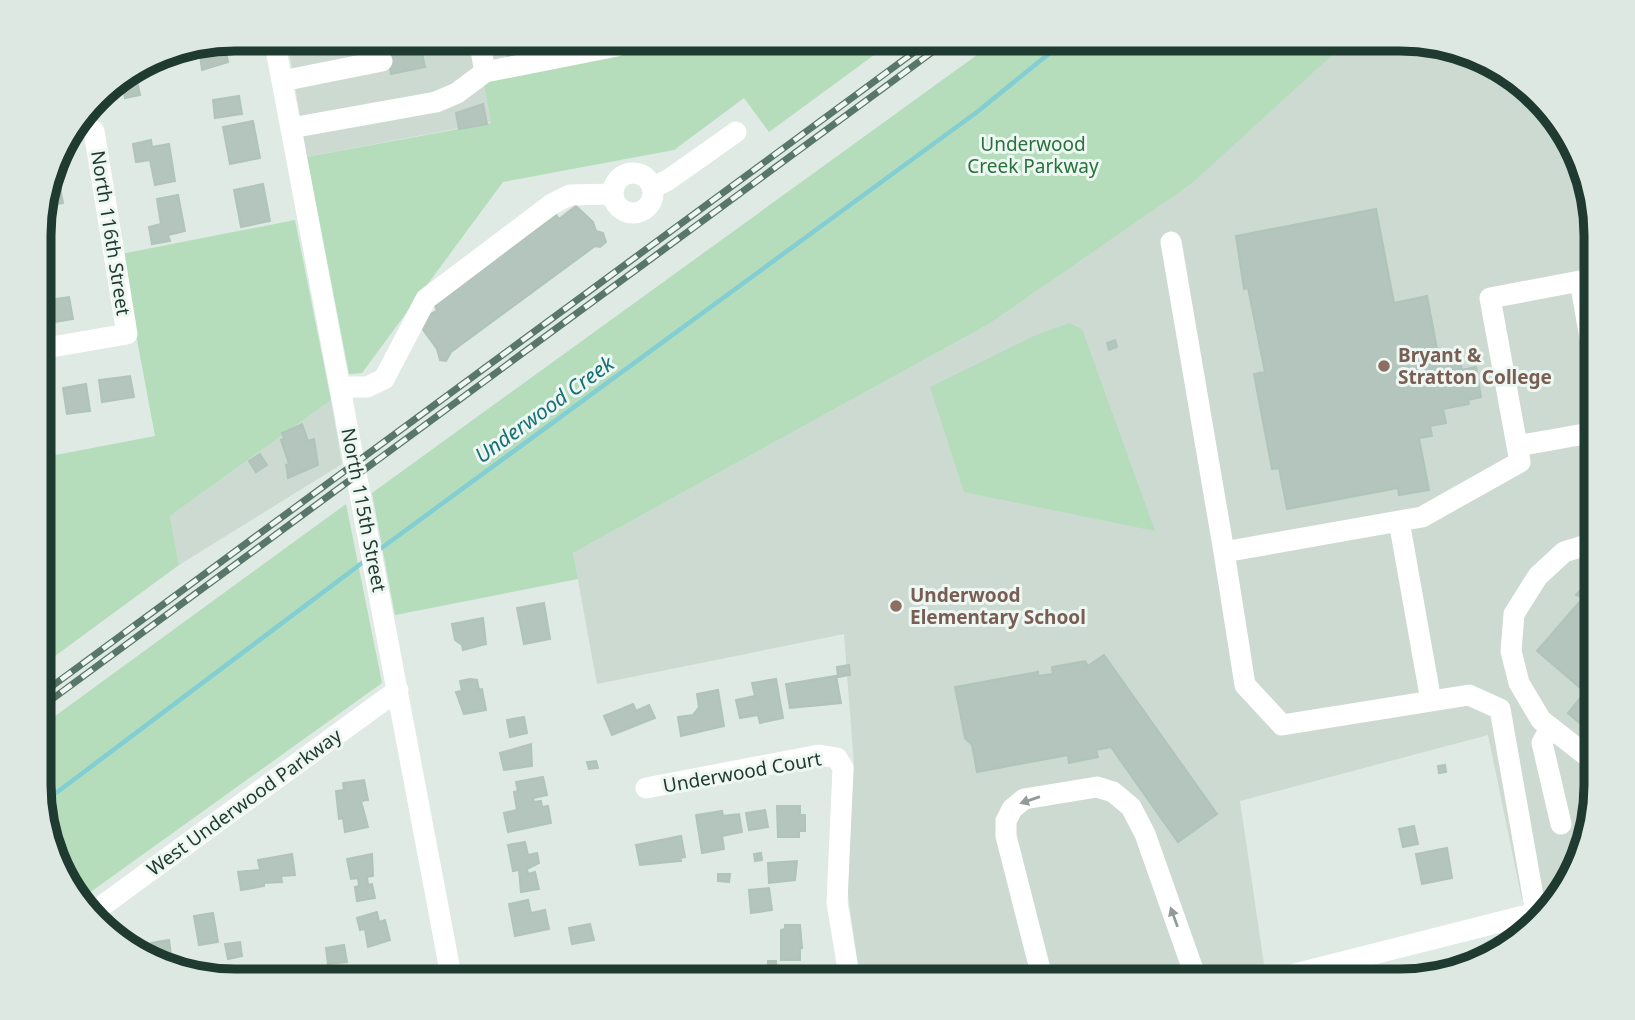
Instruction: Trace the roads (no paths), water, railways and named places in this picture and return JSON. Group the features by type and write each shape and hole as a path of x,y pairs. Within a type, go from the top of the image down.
{"street":[{"name":"North 115th Street","path":"276,51 450,969"},
{"path":"481,51 485,72"},
{"path":"291,128 436,102 457,93 485,72 592,51"},
{"path":"282,80 382,61"},
{"name":"North 116th Street","path":"51,347 127,334 94,131"},
{"path":"652,188 668,180 736,132"},
{"path":"631,173 643,176 652,188 648,206 635,213 621,209 613,194 617,182 631,173"},
{"path":"341,387 367,387 384,379 426,299 552,204 570,195 613,194"},
{"path":"1171,242 1245,685 1282,725 1469,695 1500,709 1529,700"},
{"path":"1224,552 1422,517 1520,462 1490,298 1580,281 1584,304"},
{"path":"1517,446 1584,434"},
{"path":"1399,521 1431,701"},
{"path":"1584,546 1564,552 1538,576 1514,614 1511,651 1519,683 1541,720 1584,754"},
{"name":"West Underwood Parkway","path":"98,909 398,690"},
{"path":"1500,709 1541,905"},
{"path":"1550,727 1542,743 1561,824"},
{"name":"Underwood Court","path":"646,788 819,755 837,758 843,768 837,903 848,969"},
{"path":"1040,969 1006,836 1006,821 1012,809 1024,799 1097,787 1113,792 1131,807 1144,834 1193,969"},
{"path":"1314,969 1533,913"}],"waterway":[{"name":"Underwood Creek","path":"376,552 977,112 1052,51"},
{"name":"Underwood Creek","path":"51,796 366,560"}],"railway":[{"path":"51,687 916,51"},
{"path":"51,700 934,51"}],"place":[{"name":"Bryant & Stratton College","path":"1384,366"},
{"name":"Underwood Elementary School","path":"896,606"}],"park label":[{"name":"Underwood Creek Parkway","path":"1033,155"}]}
